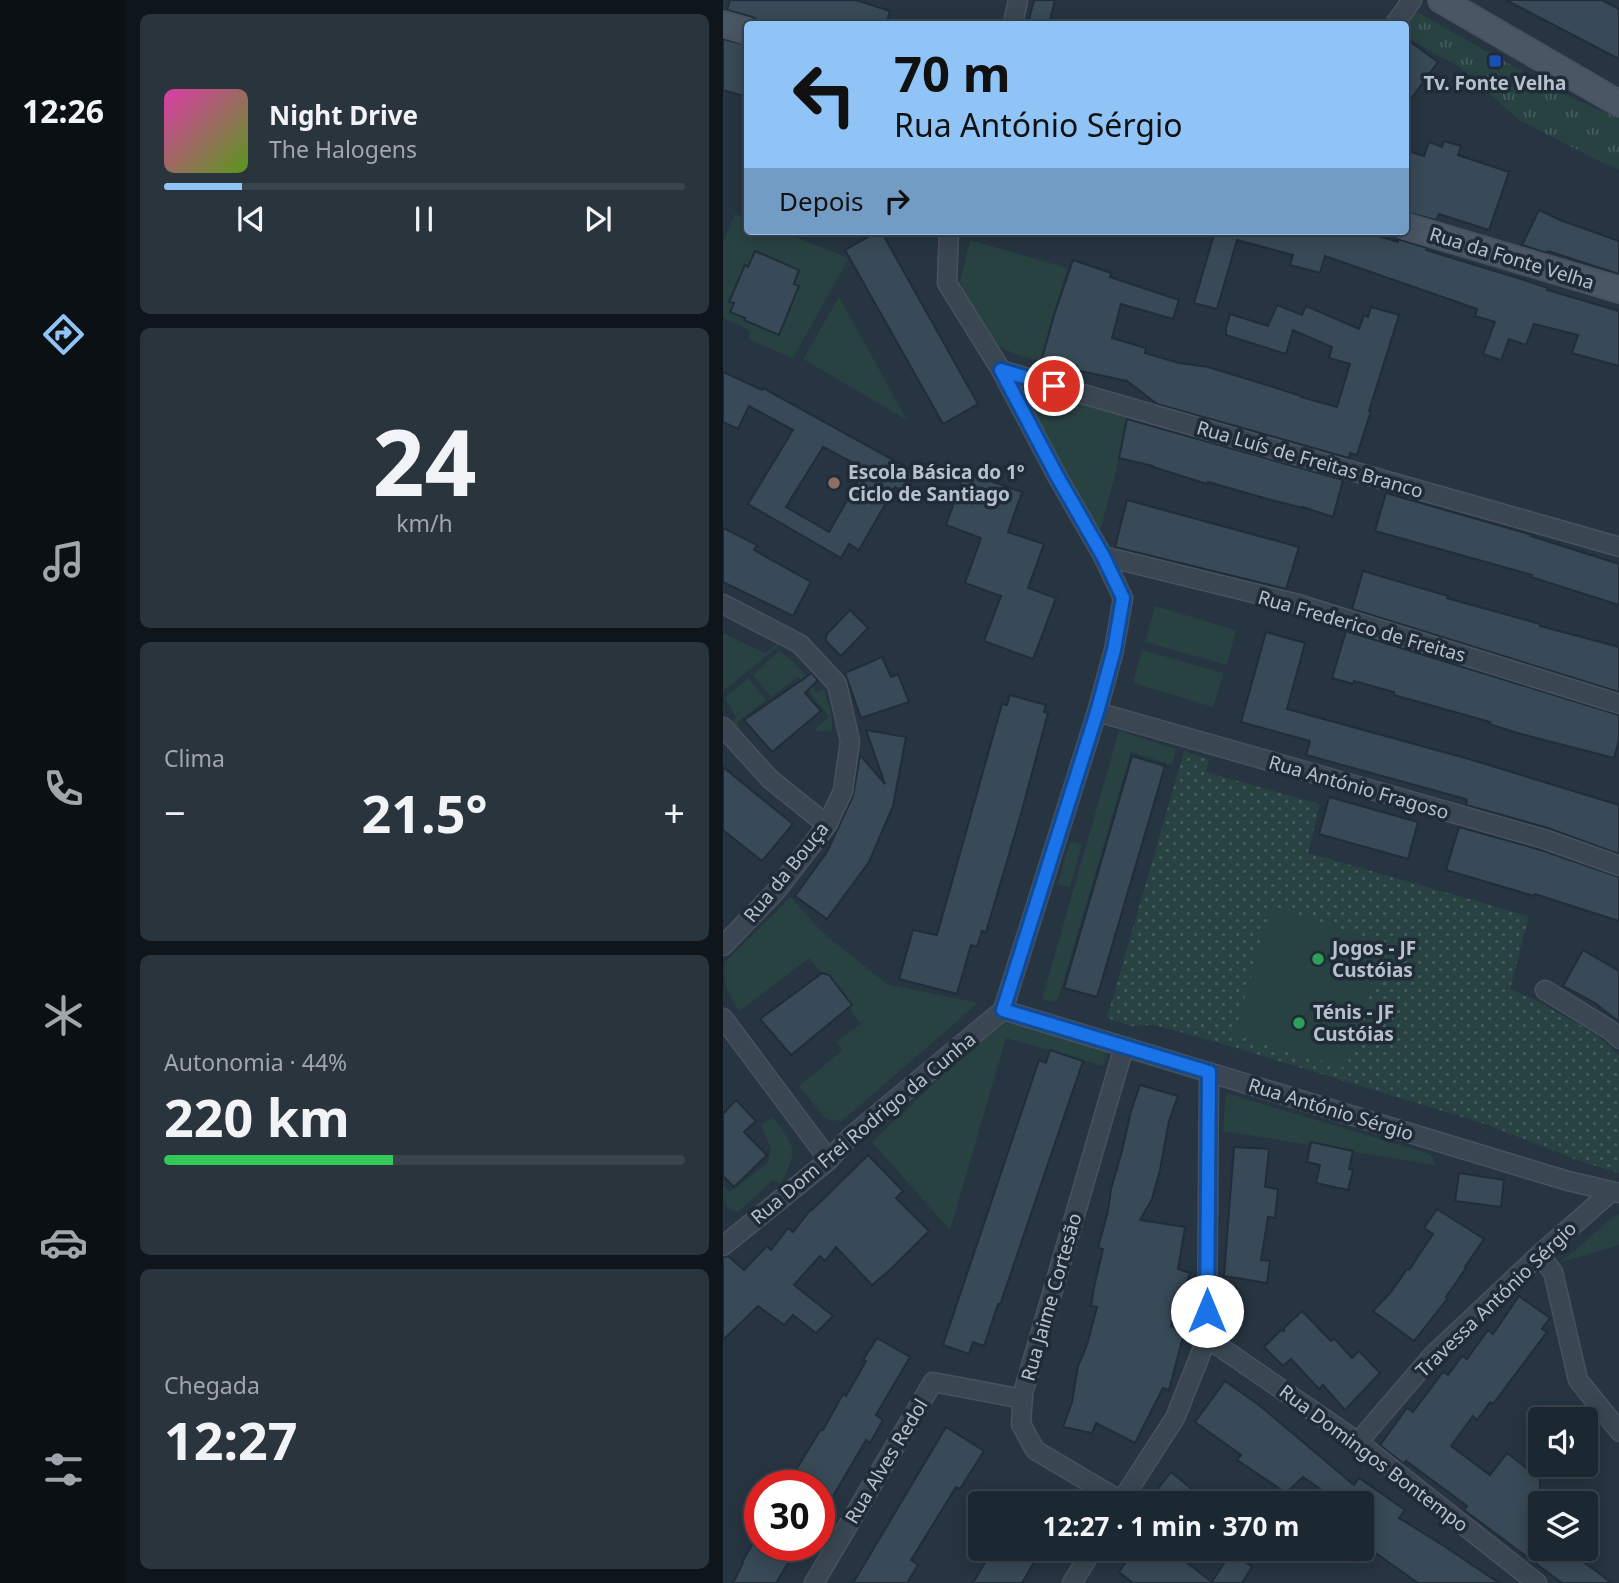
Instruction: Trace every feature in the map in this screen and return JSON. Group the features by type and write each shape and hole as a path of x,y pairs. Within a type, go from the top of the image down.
{"street":[{"path":"1014,21 1018,0"},
{"path":"1398,21 1413,0"},
{"path":"1441,0 1619,104"},
{"path":"723,24 744,30"},
{"name":"Rua da Fonte Velha","path":"1409,227 1619,290"},
{"path":"949,235 948,283 1001,370 1103,556 1123,598 1114,650 1097,712 1003,1010"},
{"name":"Rua Luís de Freitas Branco","path":"1001,370 1619,547"},
{"name":"Rua Frederico de Freitas","path":"1103,556 1298,604 1619,704"},
{"name":"Rua da Bouça","path":"723,604 800,644 837,684 850,741 843,791 827,825 776,891 723,946"},
{"name":"Rua António Fragoso","path":"1097,712 1544,839 1619,866"},
{"path":"723,727 770,779 827,825"},
{"path":"1545,990 1610,1030 1619,1039"},
{"name":"Rua António Sérgio","path":"1003,1010 1555,1177 1615,1192"},
{"name":"Rua Dom Frei Rodrigo da Cunha","path":"723,1246 829,1160 849,1138 1003,1010"},
{"path":"723,1018 829,1160"},
{"name":"Rua Jaime Cortesão","path":"1103,1491 1035,1450 1021,1424 1023,1393 1124,1047"},
{"path":"1128,1491 1175,1418 1207,1338 1209,1072"},
{"name":"Travessa António Sérgio","path":"1358,1442 1432,1356 1539,1255 1615,1192"},
{"path":"1539,1255 1553,1272 1578,1380 1619,1432"},
{"name":"Rua Domingos Bontempo","path":"1207,1338 1358,1442 1537,1583"},
{"name":"Rua Alves Redol","path":"814,1583 933,1381 1023,1399"},
{"path":"1072,1583 1086,1561"}],"green space":[{"path":"1417,12 1557,91 1619,119 1619,169 1519,120 1461,68 1409,39 1408,21"},
{"path":"735,214 744,218 744,235 790,235 849,258 793,358 748,339 751,331 723,318 723,243"},
{"path":"970,240 1067,268 1041,361 998,345 982,325 960,282"},
{"path":"839,297 907,420 803,359"},
{"path":"1032,387 1128,416 1099,533 1031,418"},
{"path":"1155,606 1236,630 1227,665 1145,642"},
{"path":"723,633 765,653 777,644 780,645 723,691"},
{"path":"1142,650 1224,673 1213,707 1133,683"},
{"path":"779,651 801,669 816,693 824,689 832,718 832,730 814,730 829,717 798,677 771,697 753,675"},
{"path":"748,678 766,700 737,722 738,727 731,723 736,717 725,698"},
{"path":"1119,731 1176,749 1172,765 1131,752 1059,996 1055,1002 1042,999"},
{"path":"1184,751 1209,759 1206,772 1320,804 1308,853 1529,916 1510,989 1596,1034 1619,1055 1619,1173 1580,1161 1485,1124 1223,1044 1155,1025 1132,1026 1107,1018"},
{"path":"1070,841 1082,844 1070,887 1058,884"},
{"path":"791,897 822,932 887,984 978,1003 842,1121 824,1117 799,1086 842,1051 837,1042 861,1024 849,1008 852,1005 829,975 822,973 809,958 740,1011 725,983 725,962"},
{"path":"1271,907 1384,943 1345,1068 1234,1035"},
{"path":"1004,1017 1108,1047 1103,1066 1006,1038 950,1230 872,1142"},
{"path":"1226,1093 1430,1154 1436,1165 1223,1131"},
{"path":"773,1117 790,1143 790,1163 781,1184 773,1180 738,1212 725,1203 723,1185 729,1192 768,1163 771,1149 761,1125"},
{"path":"1620,1215 1619,1245 1558,1263 1613,1216"}],"building":[{"path":"730,0 856,0 890,11 887,21 758,21 727,10"},
{"path":"1034,0 1055,0 1050,21 1029,21"},
{"path":"1506,0 1602,0 1619,9 1619,59"},
{"path":"723,39 744,44 744,96 723,90"},
{"path":"1409,41 1438,62 1409,102"},
{"path":"1444,141 1461,146 1458,155 1509,172 1489,230 1439,214 1436,220 1409,213 1409,151 1424,156 1429,142 1442,147"},
{"path":"1539,210 1619,241 1619,274 1522,245"},
{"path":"872,235 883,235 978,404 943,424 845,250"},
{"path":"1214,235 1375,235 1427,248 1426,250 1548,288 1547,290 1619,311 1619,366 1572,353 1578,335 1534,324 1526,345 1509,339 1501,360 1483,354 1495,322 1475,316 1477,309 1325,256 1320,273 1290,265 1293,255 1237,240 1217,309 1194,303"},
{"path":"755,251 799,270 794,284 799,286 779,335 730,312 734,303 729,302 745,265 748,267"},
{"path":"1073,260 1111,273 1110,277 1179,300 1173,319 1121,304 1112,338 1146,348 1145,353 1179,363 1208,367 1337,407 1350,364 1329,358 1332,347 1293,330 1286,354 1226,335 1230,314 1268,326 1277,305 1302,315 1306,306 1359,329 1364,315 1368,317 1371,307 1399,315 1357,455 1350,453 1349,458 1157,404 1127,381 1076,370 1077,366 1042,358"},
{"path":"723,372 762,390 763,388 915,472 904,491 895,487 859,550 849,544 841,558 748,504 793,430 749,406 738,429 723,422","holes":["823,447 865,469 829,532 786,507"]},
{"path":"1127,419 1343,480 1333,517 1119,458"},
{"path":"965,472 1022,492 1008,532 1044,544 1028,588 1056,598 1033,659 984,641 1001,596 965,583 981,538 946,525"},
{"path":"1386,493 1532,535 1619,564 1619,605 1531,577 1532,575 1375,531"},
{"path":"1127,500 1299,547 1286,589 1115,547"},
{"path":"723,528 757,545 754,550 811,582 793,616 723,582"},
{"path":"1363,571 1540,626 1619,647 1619,692 1352,609"},
{"path":"850,610 868,628 841,656 826,641 826,635"},
{"path":"1346,631 1619,715 1619,740 1614,758 1521,734 1489,724 1490,722 1394,695 1394,692 1332,678"},
{"path":"1266,632 1305,643 1287,709 1469,759 1619,805 1619,854 1548,828 1466,805 1466,799 1306,755 1310,741 1241,722"},
{"path":"882,657 891,677 898,674 909,702 861,718 845,673"},
{"path":"812,673 818,680 805,693 821,711 772,752 744,720"},
{"path":"1010,695 1046,705 1044,712 1048,713 986,932 982,931 977,947 971,945 957,994 899,979 913,930 937,935 1002,704 1007,705"},
{"path":"866,730 906,737 893,806 869,862 827,919 795,896 827,852 853,796 860,755 885,784"},
{"path":"1132,756 1165,766 1097,997 1064,988"},
{"path":"723,767 793,824 762,861 723,830"},
{"path":"1329,797 1418,822 1408,859 1319,834"},
{"path":"1459,827 1541,850 1619,877 1619,921 1535,894 1534,896 1446,870"},
{"path":"1583,950 1619,971 1619,1022 1595,1003 1563,986"},
{"path":"822,973 829,975 852,1005 791,1055 760,1019"},
{"path":"1050,1050 1083,1061 1000,1305 998,1304 984,1346 973,1342 969,1354 943,1345 1039,1060 1046,1063"},
{"path":"1140,1085 1178,1096 1169,1121 1152,1199 1140,1220 1185,1227 1178,1269 1190,1273 1171,1326 1185,1330 1169,1390 1163,1388 1135,1443 1096,1423 1092,1433 1063,1427 1072,1402 1078,1366 1087,1345 1097,1307 1091,1306 1103,1249 1098,1248 1131,1111"},
{"path":"736,1100 756,1121 744,1132 767,1155 734,1187 723,1176 723,1114"},
{"path":"1311,1142 1353,1151 1349,1169 1353,1170 1348,1190 1316,1183 1320,1165 1307,1162"},
{"path":"1234,1147 1269,1149 1265,1187 1278,1189 1275,1218 1268,1217 1261,1260 1270,1261 1267,1283 1224,1276"},
{"path":"868,1155 903,1191 896,1198 929,1231 872,1285 836,1247 825,1261 820,1256 794,1285 833,1316 816,1333 793,1315 784,1325 758,1306 723,1340 723,1257 728,1256 744,1270 767,1246 771,1250 788,1228 793,1232 811,1209"},
{"path":"1459,1173 1504,1180 1501,1207 1455,1201"},
{"path":"1437,1209 1484,1239 1446,1297 1448,1298 1414,1341 1373,1311 1407,1269 1409,1270 1433,1234 1424,1228"},
{"path":"1519,1296 1550,1318 1542,1329 1547,1332 1493,1404 1490,1402 1477,1420 1473,1416 1451,1446 1490,1475 1507,1453 1528,1469 1528,1477 1540,1478 1540,1491 1528,1491 1528,1558 1464,1510 1467,1506 1380,1445 1407,1408 1413,1412 1443,1372 1448,1375 1462,1356 1467,1359 1488,1330 1493,1334"},
{"path":"1302,1311 1331,1341 1334,1338 1352,1358 1359,1351 1380,1373 1345,1410 1323,1385 1319,1389 1291,1359 1283,1366 1264,1347 1281,1330 1284,1331"},
{"path":"877,1338 910,1357 876,1415 883,1420 870,1443 866,1440 835,1493 835,1470 796,1470 843,1394 846,1396 866,1361 863,1360"},
{"path":"1225,1381 1259,1405 1354,1485 1359,1478 1405,1510 1399,1518 1499,1583 1418,1583 1374,1552 1374,1491 1323,1491 1303,1477 1288,1491 1283,1491 1237,1460 1241,1455 1195,1422"},
{"path":"946,1427 984,1451 960,1489 956,1487 911,1560 918,1565 907,1583 853,1583"},
{"path":"1171,1472 1194,1491 1156,1491"},
{"path":"744,1559 744,1561 789,1561 776,1583 733,1583"},
{"path":"986,1561 1035,1561 1022,1583 973,1583"},
{"path":"1127,1561 1185,1561 1212,1582 1225,1561 1248,1561 1247,1563 1252,1567 1242,1583 1133,1583 1119,1572"},
{"path":"1532,1561 1582,1561 1612,1583 1562,1583"}],"place":[{"name":"Tv. Fonte Velha","path":"1495,61"},
{"name":"Escola Básica do 1º Ciclo de Santiago","path":"834,483"},
{"name":"Jogos - JF Custóias","path":"1318,959"},
{"name":"Ténis - JF Custóias","path":"1299,1023"}],"route":[{"path":"1054,386 1001,370 1103,556 1123,598 1114,650 1097,712 1003,1010 1209,1072 1207,1311"}]}
